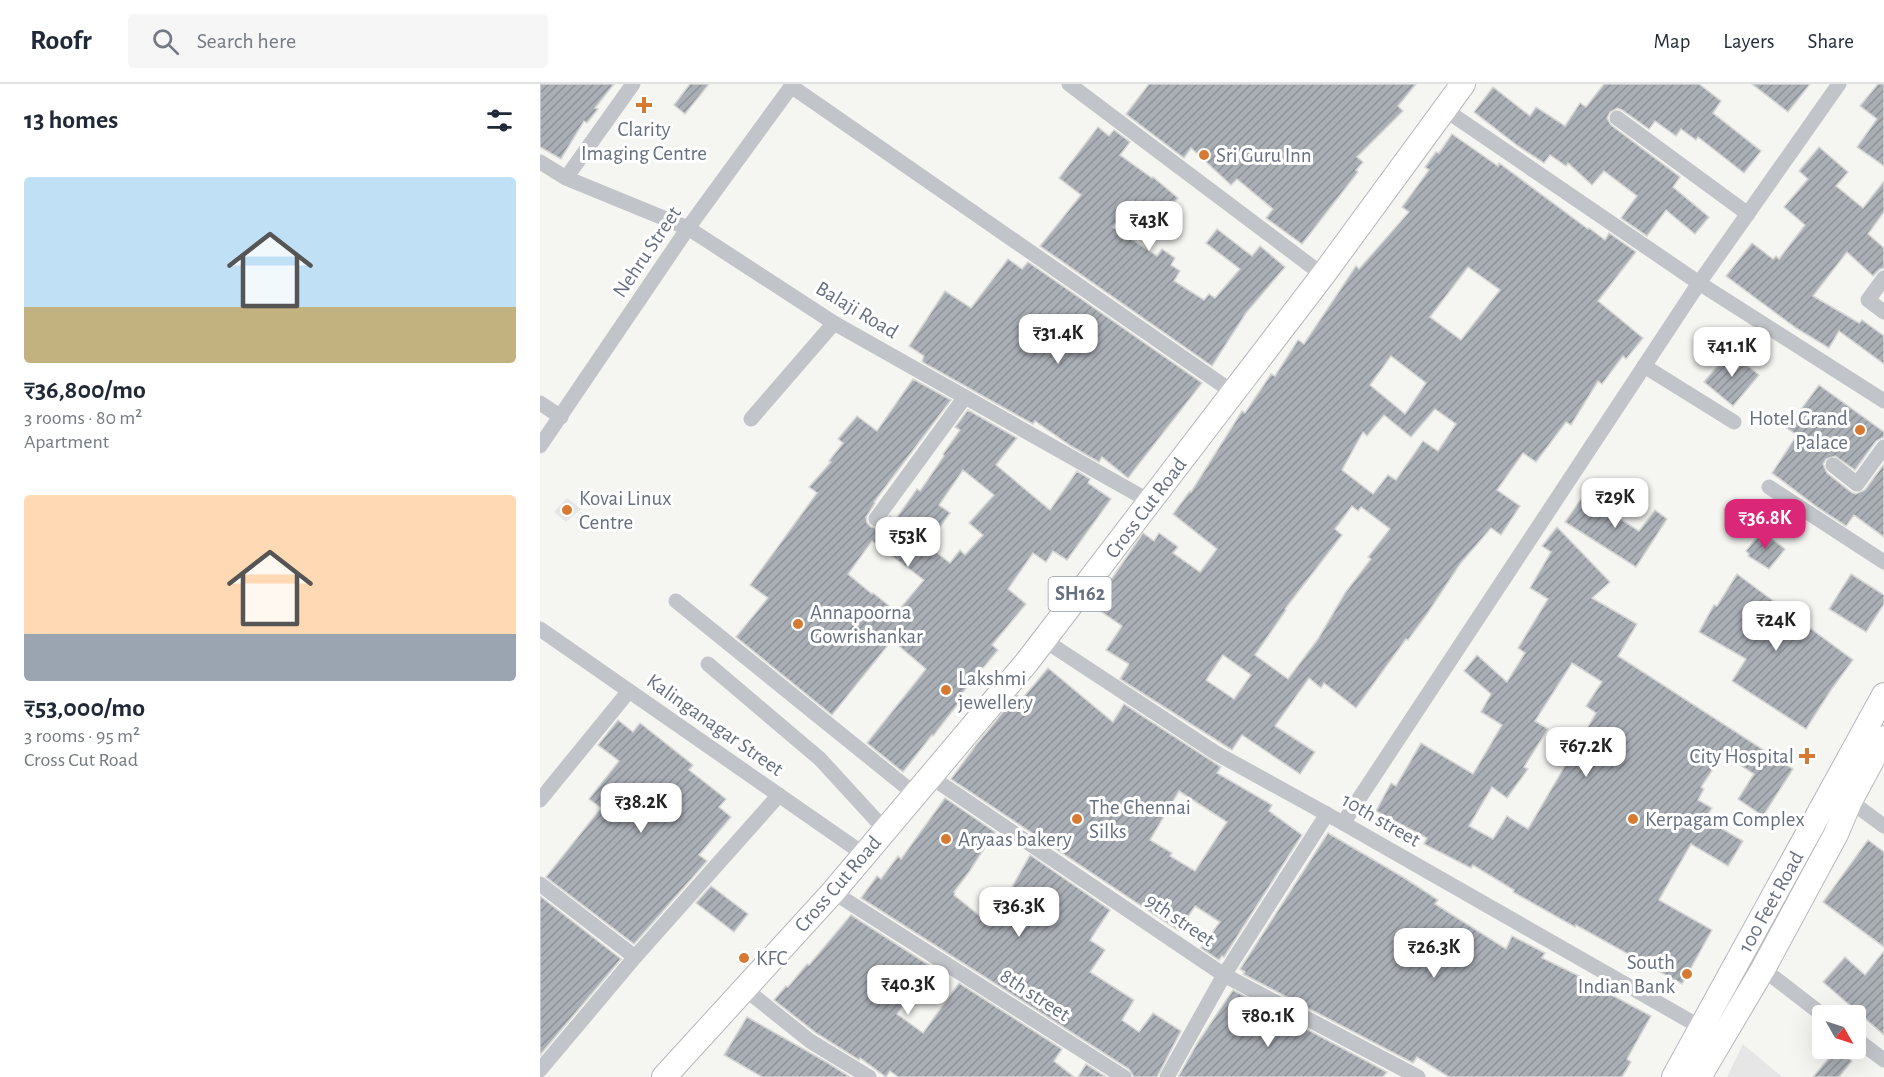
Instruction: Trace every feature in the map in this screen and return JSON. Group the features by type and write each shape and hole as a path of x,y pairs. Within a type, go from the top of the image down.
{"main road":[{"name":"Cross Cut Road","path":"664,1077 833,892 1044,640 1323,275 1463,84"},
{"name":"100 Feet Road","path":"1674,1077 1884,695"},
{"name":"100 Feet Road","path":"1700,1077 1763,969 1836,834 1850,801 1884,738"}],"street":[{"path":"566,178 633,84"},
{"path":"1069,84 1323,275"},
{"path":"1343,823 1699,283 1839,84"},
{"path":"792,85 1234,393"},
{"name":"Nehru Street","path":"540,446 688,228 792,85"},
{"path":"1444,109 1699,283 1884,401"},
{"path":"1617,118 1748,214"},
{"name":"Balaji Road","path":"540,162 566,178 688,228 834,323 1151,502"},
{"path":"1884,278 1868,300 1884,312"},
{"path":"751,419 834,323"},
{"path":"1644,366 1734,422"},
{"path":"876,519 965,397"},
{"path":"540,403 561,417"},
{"path":"1833,465 1857,484 1884,447"},
{"path":"1769,487 1884,562"},
{"name":"9th street","path":"676,601 923,786 1224,975 1418,1077"},
{"name":"Kalinganagar Street","path":"540,629 865,855"},
{"name":"10th street","path":"1044,640 1216,753 1702,1028"},
{"path":"708,664 820,759 886,831"},
{"path":"540,800 629,691"},
{"path":"540,1070 635,957 779,795"},
{"path":"1850,801 1884,826"},
{"path":"1167,1077 1224,975 1327,814"},
{"path":"540,884 635,957"},
{"name":"8th street","path":"833,892 1124,1077"},
{"path":"1763,969 1812,1007"},
{"path":"745,989 810,1041 869,1077"},
{"path":"1866,1046 1884,1060"}],"shaded area":[{"name":"Kovai Linux Centre","path":"567,498 581,509 566,522 554,512"},
{"path":"1743,1044 1782,1077 1727,1077"}],"building":[{"path":"540,84 614,84 595,108 598,109 587,123 584,121 561,159 540,147"},
{"path":"690,84 709,84 685,114 674,105"},
{"path":"1149,84 1416,84 1398,106 1403,111 1357,157 1363,162 1356,170 1358,172 1302,244 1266,218 1273,209 1237,179 1231,185 1191,148 1184,158 1126,114"},
{"path":"1604,84 1699,84 1721,101 1713,113 1761,151 1744,173 1698,137 1696,140 1681,129 1676,136 1655,121 1649,129 1622,110 1617,108 1610,112 1607,118 1611,125 1680,177 1673,187 1709,217 1695,234 1666,210 1647,236 1621,218 1637,196 1604,171 1592,185 1568,163 1566,166 1550,155 1544,163 1474,112 1493,87 1530,116 1536,107 1565,126 1580,103 1586,107"},
{"path":"1752,84 1810,84 1788,112"},
{"path":"1878,84 1884,84 1884,166 1857,147 1877,119 1860,106"},
{"path":"1098,127 1109,136 1114,130 1130,142 1120,155 1153,177 1178,198 1158,221 1133,201 1113,227 1157,256 1162,249 1175,258 1171,265 1180,271 1174,281 1204,300 1209,294 1215,298 1240,269 1206,243 1217,229 1252,256 1260,246 1285,267 1246,313 1212,366 1040,246 1081,195 1059,178"},
{"path":"1452,134 1498,166 1499,163 1605,240 1609,233 1636,252 1598,301 1643,338 1626,359 1623,356 1602,384 1598,381 1571,425 1566,422 1536,462 1523,453 1497,490 1520,506 1501,535 1491,528 1460,564 1427,614 1356,708 1324,683 1321,688 1309,678 1275,726 1315,752 1300,774 1242,735 1232,750 1120,679 1129,664 1106,650 1122,626 1093,606 1143,533 1154,541 1159,533 1178,547 1173,553 1200,572 1217,549 1173,514 1191,492 1242,411 1245,413 1271,374 1275,376 1298,340 1304,344 1356,266 1359,269 1409,212 1402,207 1429,170 1425,167 1436,152 1439,153","holes":["1468,267 1500,290 1461,340 1430,317","1391,356 1426,383 1405,414 1370,385","1435,409 1456,424 1438,451 1423,441 1396,480 1388,475 1373,494 1342,470 1363,432 1367,436 1384,415 1411,437","1352,506 1358,511 1361,507 1390,529 1368,557 1371,559 1345,593 1318,639 1288,679 1255,655 1285,609 1342,535 1335,529","1223,655 1251,675 1234,699 1206,680"]},
{"path":"1819,147 1848,172 1836,186 1863,208 1884,181 1884,212 1868,234 1884,248 1884,268 1873,276 1847,252 1813,296 1859,323 1862,320 1884,336 1884,364 1839,331 1829,348 1796,328 1726,276 1752,243 1773,259 1776,256 1779,259 1805,225 1784,207 1808,179 1799,171"},
{"path":"1008,259 1022,269 1028,262 1202,383 1128,478 1102,457 1099,462 1035,421 1033,424 924,363 922,361 924,356 909,346 945,291 971,308"},
{"path":"1730,351 1759,375 1733,406 1704,382"},
{"path":"913,379 951,400 874,502 866,517 871,527 880,528 890,516 895,520 917,489 920,491 960,430 955,427 968,410 1017,438 996,465 1050,510 1077,471 1090,479 1088,483 1111,499 1067,560 1053,551 1046,562 1033,553 1008,589 1026,604 992,645 998,650 958,698 961,700 903,772 867,743 926,669 892,640 832,715 736,637 768,598 750,585 817,493 809,487 831,462 829,461 843,443 838,439 857,416 877,431","holes":["963,470 994,495 969,523 983,535 965,555 960,550 950,563 927,545 950,513 939,505","872,541 924,580 897,612 848,574"]},
{"path":"1819,385 1884,432 1884,437 1876,441 1855,470 1835,456 1826,459 1823,464 1827,473 1856,494 1865,490 1884,464 1884,537 1854,515 1846,526 1772,473 1797,435 1787,428"},
{"path":"1586,492 1608,507 1606,510 1639,531 1655,510 1667,519 1636,567 1565,522"},
{"path":"1557,527 1610,582 1592,598 1637,624 1618,656 1793,769 1763,816 1738,799 1754,774 1723,754 1701,787 1704,789 1698,800 1712,808 1705,819 1743,841 1728,866 1691,844 1659,900 1712,930 1682,984 1513,892 1514,890 1473,865 1471,868 1424,844 1427,838 1376,811 1391,783 1396,786 1421,743 1473,774 1502,725 1481,712 1491,694 1464,671 1477,655 1507,682 1525,653 1518,648 1548,599 1530,588 1551,552 1542,546","holes":["1572,663 1602,682 1586,706 1596,713 1528,829 1507,816 1493,839 1469,826 1492,787 1507,798 1528,769 1524,767 1548,729 1535,721"]},
{"path":"1762,531 1785,549 1769,569 1748,556 1746,551"},
{"path":"1737,574 1853,660 1806,729 1732,681 1746,659 1699,632 1714,605 1717,606"},
{"path":"1851,574 1884,595 1884,604 1866,632 1829,609"},
{"path":"1048,668 1113,722 1124,704 1221,767 1217,773 1272,805 1269,811 1302,835 1224,957 1222,956 1219,960 1201,948 1220,922 1195,906 1179,931 951,779 1017,695 1022,699","holes":["1179,791 1227,822 1195,871 1170,856 1172,853 1150,840"]},
{"path":"618,720 633,732 640,723 693,765 689,770 726,799 719,807 731,817 699,855 707,861 634,944 546,877 601,808 589,799 619,761 598,745"},
{"path":"945,798 995,832 954,892 954,895 986,921 990,915 994,919 1030,855 1110,910 1090,940 1105,950 1090,972 1134,1000 1122,1020 1139,1032 1153,1013 1181,1031 1157,1077 1134,1077 1129,1069 861,898 877,876 881,879 898,856 901,859"},
{"path":"1328,833 1406,879 1438,900 1435,904 1506,949 1512,936 1545,953 1542,958 1651,1016 1627,1059 1631,1062 1622,1077 1449,1077 1417,1057 1413,1063 1243,974 1245,972 1240,969"},
{"path":"1868,840 1884,852 1884,947 1823,902"},
{"path":"711,886 748,914 734,932 696,903"},
{"path":"540,896 621,959 540,1055"},
{"path":"851,915 932,967 897,1014 923,1033 959,983 1062,1049 1054,1061 1074,1077 898,1077 890,1071 886,1077 860,1058 859,1060 816,1033 774,1000 807,964 809,965"},
{"path":"1884,951 1884,1035 1866,1019 1866,1005 1849,1005 1823,982 1845,957 1865,975"},
{"path":"1233,990 1387,1072 1383,1077 1178,1077"},
{"path":"747,1017 850,1077 762,1077 724,1055"},
{"path":"1828,1059 1850,1059 1852,1061 1839,1077 1813,1077"},
{"path":"1086,1064 1106,1077 1078,1077"}],"place":[{"name":"Clarity Imaging Centre","path":"644,105"},
{"name":"Sri Guru Inn","path":"1204,155"},
{"name":"Hotel Grand Palace","path":"1860,430"},
{"name":"Kovai Linux Centre","path":"567,510"},
{"name":"Annapoorna Gowrishankar","path":"798,624"},
{"name":"Lakshmi jewellery","path":"946,690"},
{"name":"City Hospital","path":"1807,756"},
{"name":"The Chennai Silks","path":"1077,819"},
{"name":"Kerpagam Complex","path":"1633,819"},
{"name":"Aryaas bakery","path":"946,839"},
{"name":"KFC","path":"744,958"},
{"name":"South Indian Bank","path":"1687,974"}]}
